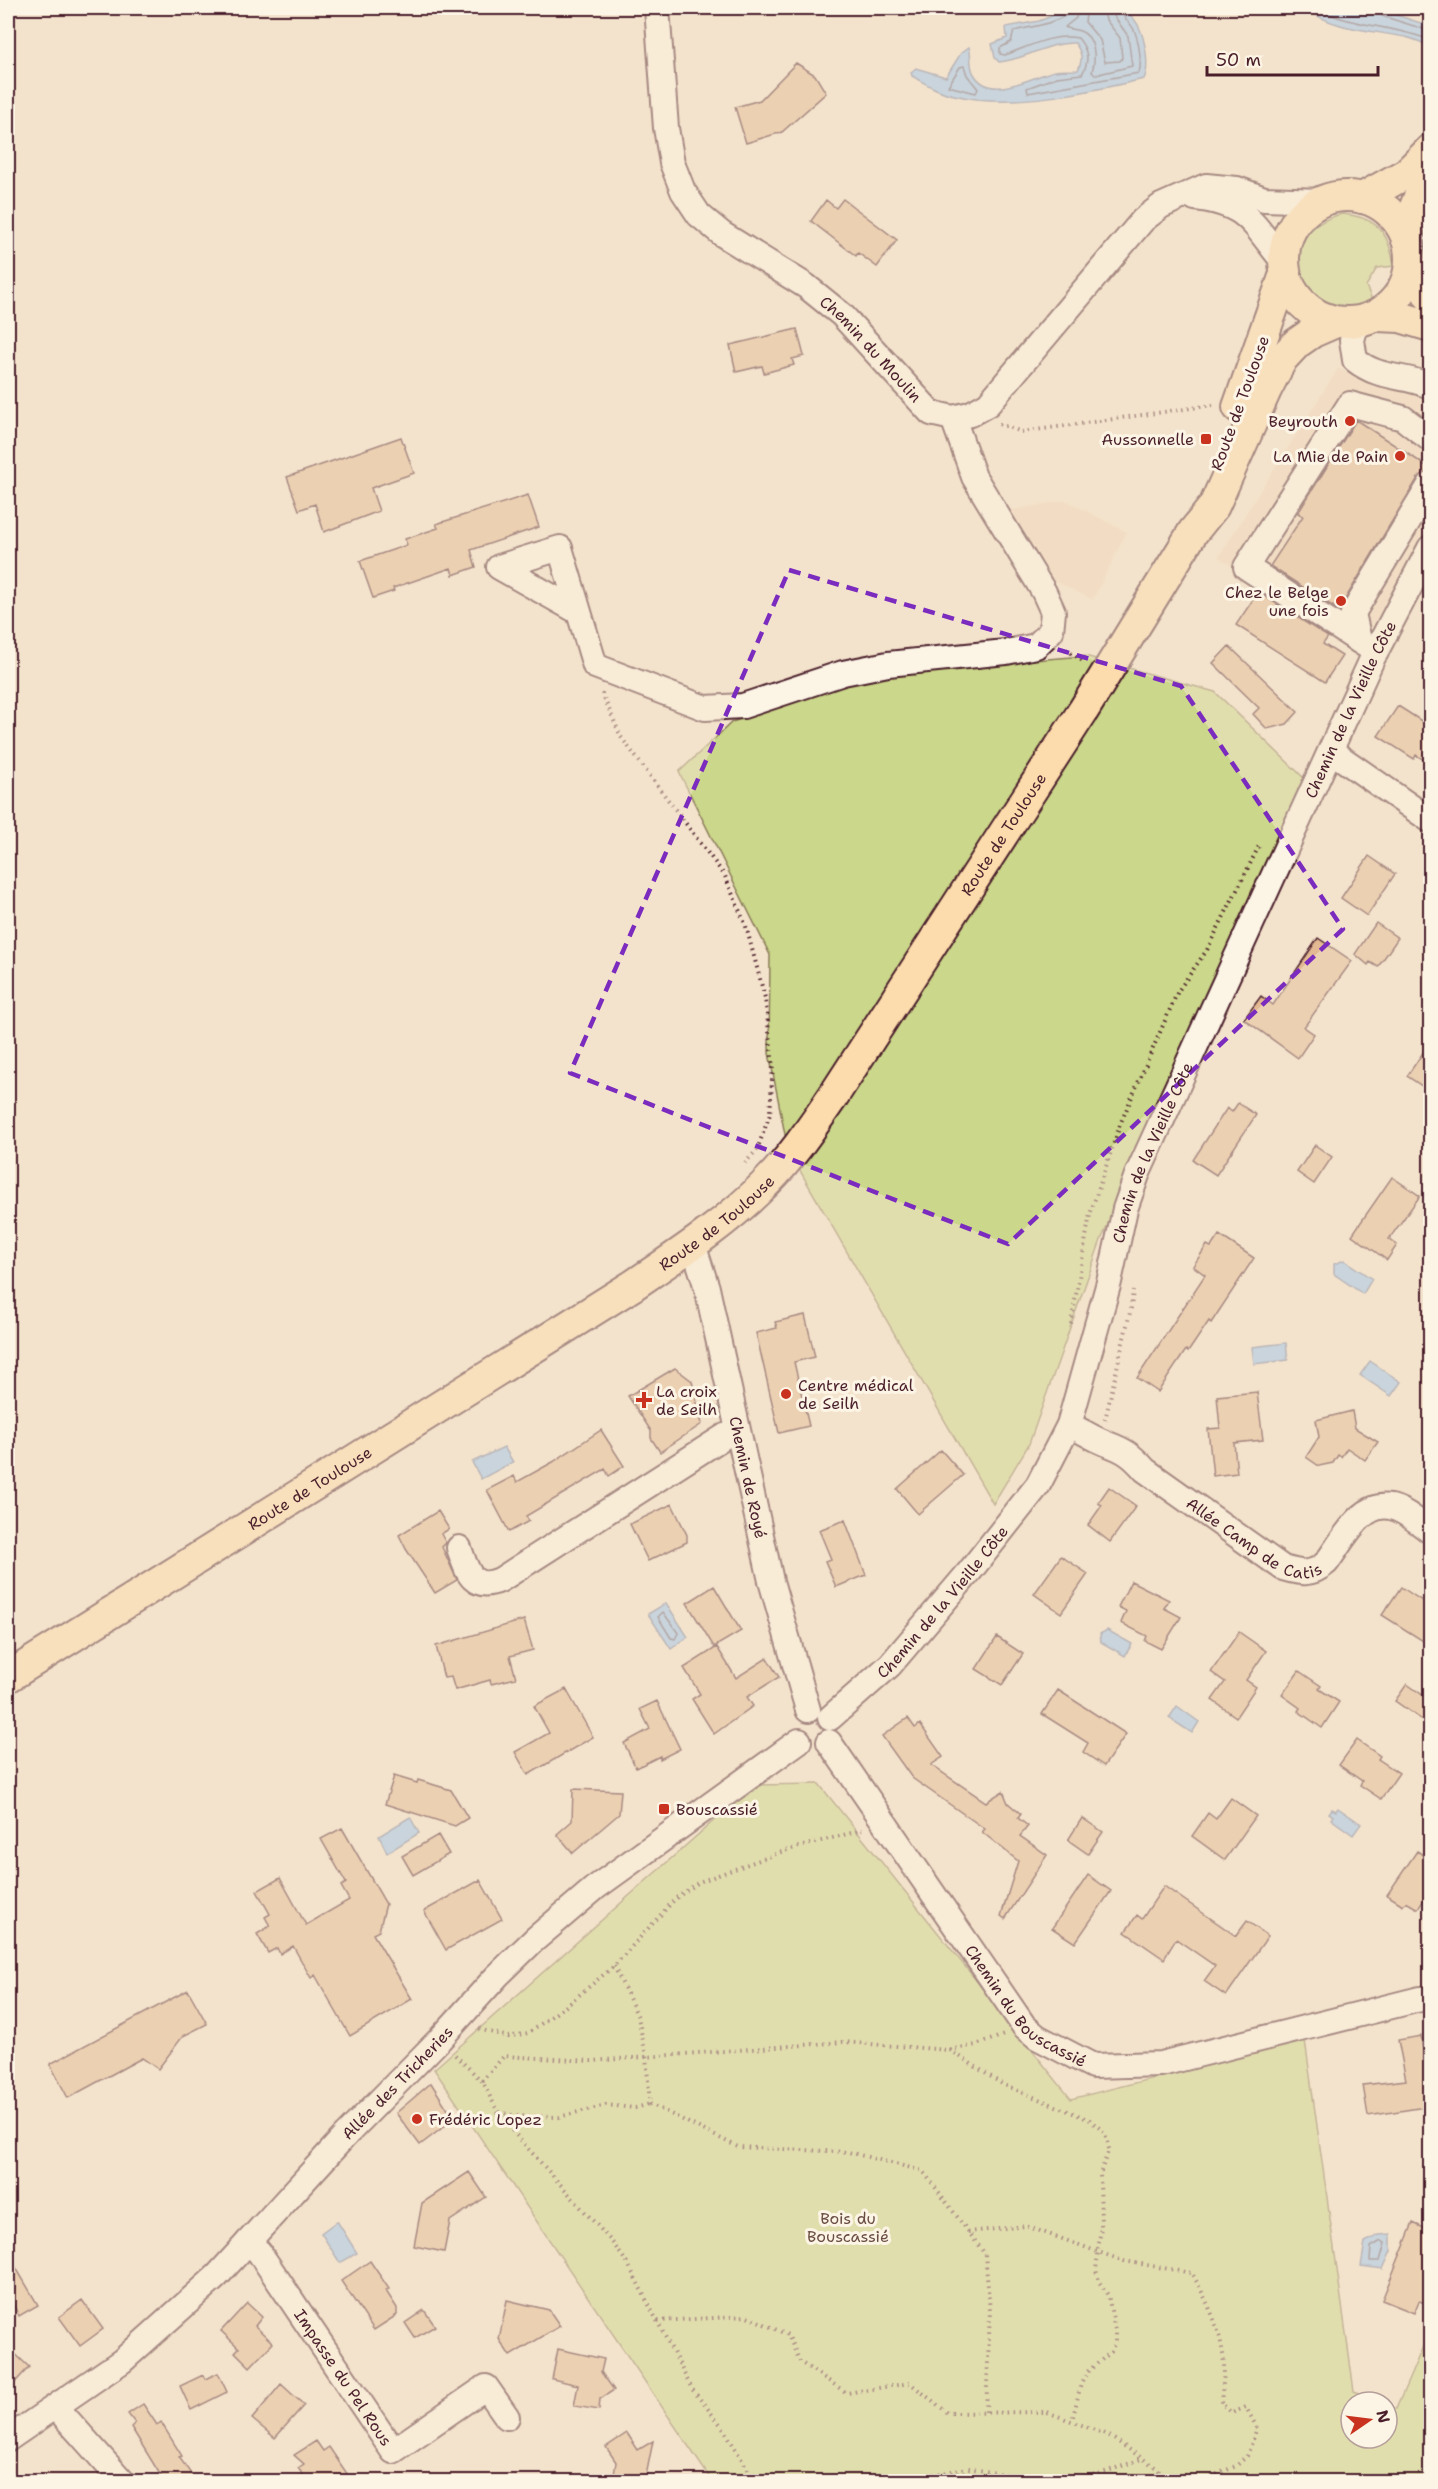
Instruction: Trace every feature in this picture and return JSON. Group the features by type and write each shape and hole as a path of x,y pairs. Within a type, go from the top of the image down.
{"main road":[{"path":"1362,198 1407,173 1431,150"},
{"path":"1356,320 1390,307 1407,280 1412,215 1431,168"},
{"path":"1431,297 1409,252 1400,225 1377,203 1348,196 1322,201 1306,211 1293,225 1286,242 1284,268 1292,291 1303,306 1318,316 1356,320 1400,317 1431,326"},
{"name":"Route de Toulouse","path":"1192,532 1261,346 1284,268"},
{"name":"Route de Toulouse","path":"8,1677 632,1286 693,1244 768,1182 798,1146 832,1098 1104,677 1192,532 1214,506 1282,359 1298,342 1313,332 1356,320"}],"street":[{"name":"Chemin du Moulin","path":"657,8 666,128 672,163 683,191 699,215 722,234 806,286 842,315 931,413 961,416"},
{"path":"579,612 594,666 705,708 743,705 843,673 888,664 1006,652 1036,646 1051,631 1053,612 1044,592 974,477 961,416 988,404 1143,220 1161,206 1206,186 1237,189 1264,199 1322,201"},
{"path":"1181,196 1219,202 1253,221 1284,268"},
{"path":"1356,320 1352,340 1355,360 1379,374 1420,381 1431,386"},
{"path":"1368,646 1246,567 1350,404 1403,418 1431,439"},
{"path":"1368,646 1353,613 1431,485"},
{"name":"Chemin de la Vieille Côte","path":"822,1723 891,1665 1038,1485 1069,1425 1109,1282 1125,1209 1137,1175 1203,1026 1331,751 1368,646 1431,548"},
{"path":"1044,592 1072,613"},
{"path":"1331,751 1431,820"},
{"name":"Chemin de Royé","path":"693,1244 707,1288 771,1581 822,1723"},
{"name":"Allée Camp de Catis","path":"1069,1425 1104,1443 1118,1446 1132,1455 1145,1470 1283,1568 1302,1574 1320,1569 1366,1512 1379,1507 1396,1509 1431,1531"},
{"path":"459,1548 474,1580 481,1584 490,1584 510,1574 725,1436 738,1433"},
{"path":"796,1720 822,1723 813,1749 799,1741 794,1727 796,1720"},
{"name":"Chemin du Bouscassié","path":"822,1723 881,1819 1024,2026 1037,2037 1093,2066 1161,2064 1420,1999 1431,1999"},
{"name":"Allée des Tricheries","path":"8,2439 122,2361 217,2276 343,2138 440,2039 496,1976 534,1940 595,1888 799,1741"},
{"name":"Impasse du Pel Rous","path":"248,2242 259,2252 393,2451 486,2387 507,2417"},
{"path":"56,2407 123,2481"}],"path":[{"path":"961,416 1022,432 1216,404"},
{"path":"1048,636 1104,677"},
{"path":"594,666 603,700 621,738 725,876 746,926 765,998 772,1065 770,1114 757,1150 741,1168"},
{"path":"1069,1334 1090,1214 1121,1122 1178,991 1207,950 1263,838"},
{"path":"1104,1443 1109,1433 1102,1430 1131,1308 1133,1285"},
{"path":"458,2019 475,2028 508,2037 528,2033 566,2006 614,1966 676,1898 699,1881 784,1851 862,1830 881,1819"},
{"path":"614,1966 638,2017 646,2056 650,2104"},
{"path":"482,2081 504,2056 592,2061 843,2042 949,2050 976,2045 1024,2026"},
{"path":"440,2039 482,2081 498,2112 537,2160 612,2242 628,2264 692,2389 724,2429 755,2481"},
{"path":"949,2050 1002,2084 1090,2120 1105,2133 1109,2149 1100,2174 1099,2251 1096,2270 1099,2282 1108,2295 1115,2342 1111,2352 1088,2372 1081,2384 1072,2421"},
{"path":"498,2112 517,2116 559,2117 606,2105 635,2108 650,2104 738,2147 848,2152 923,2171 985,2254 990,2311 986,2412"},
{"path":"967,2232 1026,2226 1124,2261 1192,2273 1207,2300 1221,2347 1224,2365 1221,2403 1232,2413 1246,2407 1257,2428 1247,2456 1236,2466 1198,2481"},
{"path":"658,2321 747,2316 788,2335 801,2362 847,2393 910,2383 948,2413 1047,2412 1108,2435 1158,2469 1167,2481"},
{"path":"924,2481 931,2475 968,2468 1042,2481 1099,2474 1143,2459"}],"highlighted area":[{"path":"789,570 1181,686 1343,929 1008,1244 570,1073"}],"shaded area":[{"path":"1338,368 1376,387 1420,392 1430,398 1430,525 1395,593 1357,648 1218,557"},
{"path":"1066,500 1127,532 1093,600 1054,581 1010,510"}],"green space":[{"path":"1342,214 1364,219 1379,228 1389,244 1394,266 1377,268 1366,286 1373,302 1347,309 1326,305 1310,294 1300,278 1298,259 1303,241 1318,225"},
{"path":"1085,656 1215,692 1305,779 1101,1240 1029,1444 993,1504 788,1150 769,1053 770,955 679,772 732,722 883,672"},
{"name":"Bois du Bouscassié","path":"819,1784 1071,2099 1305,2040 1354,2390 1339,2390 1339,2450 1399,2450 1399,2402 1430,2330 1430,2481 712,2481 434,2069 754,1785"}],"water":[{"path":"1071,8 1124,8 1136,22 1143,38 1147,60 1144,79 1049,97 999,100 948,94 912,76 911,72 916,68 946,77 961,53 969,47 974,74 981,82 991,86 1012,85 1055,71 1078,70 1081,56 1075,43 1055,45 1009,61 999,62 995,58 992,44 1007,38 1006,27 1039,21"},
{"path":"1307,8 1375,8 1430,26 1430,46 1409,38 1355,29 1328,21"},
{"path":"1344,1260 1372,1279 1363,1294 1334,1274 1334,1264"},
{"path":"1286,1343 1288,1360 1254,1364 1252,1347"},
{"path":"1370,1361 1401,1382 1391,1396 1360,1375"},
{"path":"504,1447 513,1462 481,1479 472,1462"},
{"path":"666,1603 688,1637 671,1649 648,1614"},
{"path":"1107,1630 1132,1644 1125,1656 1101,1642 1100,1634"},
{"path":"1177,1706 1199,1722 1192,1733 1169,1718"},
{"path":"1338,1808 1361,1824 1353,1835 1331,1819 1333,1816 1329,1813 1332,1809 1336,1811"},
{"path":"410,1817 419,1833 387,1853 379,1836"},
{"path":"337,2221 357,2253 340,2263 321,2233"},
{"path":"1391,2234 1391,2251 1383,2269 1361,2266 1365,2242 1379,2235"}],"building":[{"path":"796,63 815,75 826,93 782,132 746,143 735,107 760,100"},
{"path":"843,199 897,240 877,267 858,253 856,256 811,221 826,200 836,208"},
{"path":"797,329 804,356 792,359 794,365 764,373 762,366 736,372 730,345"},
{"path":"1356,420 1428,467 1429,471 1418,478 1340,611 1270,566 1303,516 1298,513"},
{"path":"401,437 414,473 371,488 379,511 324,532 315,504 299,510 287,477"},
{"path":"528,495 539,527 471,550 476,567 453,575 451,568 393,588 394,591 373,598 360,561 407,545 405,539 438,528 436,524"},
{"path":"1258,592 1328,637 1323,644 1342,656 1325,682 1236,625"},
{"path":"1229,646 1298,712 1287,724 1267,729 1253,714 1259,708 1213,663"},
{"path":"1398,706 1431,727 1431,764 1416,755 1414,759 1378,736"},
{"path":"1369,856 1395,874 1367,916 1341,898"},
{"path":"1376,923 1398,938 1378,967 1370,962 1368,965 1355,954"},
{"path":"1318,938 1352,961 1304,1027 1314,1034 1298,1058 1244,1019 1261,996 1273,1005"},
{"path":"1431,1041 1431,1092 1407,1076"},
{"path":"1238,1103 1256,1115 1216,1175 1193,1160 1227,1108 1232,1112"},
{"path":"1315,1145 1332,1157 1314,1184 1297,1172"},
{"path":"1392,1177 1420,1196 1389,1239 1397,1245 1387,1260 1352,1235"},
{"path":"1219,1235 1254,1258 1211,1323 1209,1321 1188,1352 1186,1350 1158,1392 1137,1378 1205,1275 1193,1266 1207,1245 1211,1247"},
{"name":"Centre médical de Seilh","path":"805,1315 815,1357 794,1362 809,1426 779,1433 756,1333 777,1328 775,1322"},
{"path":"675,1368 692,1381 702,1424 660,1452 651,1438 651,1431 628,1396"},
{"path":"1257,1392 1263,1440 1234,1443 1237,1473 1213,1476 1208,1429 1220,1428 1217,1396"},
{"path":"1352,1411 1355,1428 1378,1442 1365,1460 1347,1448 1341,1457 1338,1455 1333,1463 1319,1466 1306,1457 1319,1437 1316,1420"},
{"path":"601,1430 624,1466 609,1476 605,1469 526,1516 529,1521 509,1532 487,1490 514,1476 517,1482 553,1462"},
{"path":"941,1450 963,1475 918,1514 897,1489"},
{"path":"1109,1487 1136,1506 1110,1542 1088,1525 1102,1505 1098,1503"},
{"path":"672,1504 687,1535 687,1542 648,1561 630,1524"},
{"path":"438,1511 449,1529 441,1534 446,1543 442,1547 457,1580 435,1593 399,1535"},
{"path":"845,1520 866,1575 836,1587 825,1561 831,1559 819,1530"},
{"path":"1061,1556 1088,1574 1061,1613 1034,1594"},
{"path":"1131,1581 1169,1600 1164,1608 1181,1617 1161,1649 1145,1641 1147,1636 1121,1623 1126,1611 1118,1607"},
{"path":"714,1586 741,1631 714,1647 687,1603"},
{"path":"1401,1587 1431,1607 1431,1646 1382,1615"},
{"path":"524,1620 533,1650 510,1656 516,1678 491,1684 490,1680 455,1690 451,1677 444,1678 436,1646"},
{"path":"1239,1632 1266,1651 1246,1680 1256,1687 1236,1717 1212,1700 1225,1682 1211,1672"},
{"path":"997,1637 1023,1654 1002,1685 976,1669"},
{"path":"717,1647 736,1678 767,1658 779,1677 747,1697 753,1706 714,1734 692,1699 700,1694 684,1668"},
{"path":"1299,1671 1321,1686 1319,1689 1339,1702 1322,1728 1298,1711 1300,1708 1282,1695"},
{"path":"1407,1684 1431,1701 1431,1726 1395,1701"},
{"path":"566,1689 593,1737 528,1775 515,1752 549,1733 534,1706"},
{"path":"1058,1690 1126,1734 1104,1766 1083,1752 1088,1743 1042,1714"},
{"path":"657,1701 680,1749 636,1768 624,1743 650,1729 640,1709"},
{"path":"908,1718 915,1728 920,1724 943,1757 931,1765 986,1802 1003,1791 1008,1803 1021,1814 1018,1818 1028,1826 1020,1836 1047,1855 1005,1919 1001,1916 1018,1861 982,1832 985,1829 912,1778 882,1736"},
{"path":"1357,1740 1380,1756 1378,1759 1399,1773 1381,1799 1360,1785 1362,1781 1339,1765"},
{"path":"394,1776 417,1783 418,1780 451,1790 468,1818 455,1826 385,1804"},
{"path":"573,1789 621,1791 619,1814 573,1853 557,1834 572,1821"},
{"path":"1231,1798 1256,1816 1225,1860 1192,1836 1208,1813 1216,1819"},
{"path":"1082,1818 1103,1832 1088,1854 1068,1840"},
{"path":"342,1828 386,1904 379,1931 373,1934 412,1999 350,2036 315,1975 311,1978 293,1946 280,1954 277,1948 268,1953 257,1934 270,1926 265,1917 270,1914 257,1891 280,1878 306,1925 349,1900 341,1886 346,1883 321,1839"},
{"path":"438,1835 449,1854 413,1875 402,1856"},
{"path":"1417,1851 1431,1860 1431,1889 1418,1909 1406,1902 1403,1905 1387,1895"},
{"path":"1088,1875 1111,1891 1075,1943 1052,1928"},
{"path":"480,1880 502,1919 446,1950 424,1911"},
{"path":"1164,1886 1236,1936 1247,1921 1268,1936 1226,1996 1204,1981 1215,1966 1176,1939 1164,1959 1125,1932 1137,1915 1142,1919"},
{"path":"188,1990 207,2024 183,2036 158,2069 142,2058 68,2098 50,2064"},
{"path":"1421,2036 1427,2080 1431,2079 1431,2106 1368,2116 1363,2085 1406,2080 1398,2040"},
{"path":"431,2083 454,2119 420,2145 396,2113"},
{"path":"469,2172 486,2197 450,2221 444,2252 414,2246 422,2203"},
{"path":"1413,2223 1431,2231 1431,2288 1425,2303 1419,2301 1414,2313 1382,2300"},
{"path":"8,2254 38,2305 19,2316 8,2294"},
{"path":"370,2261 389,2289 386,2291 397,2308 397,2315 374,2330 341,2281"},
{"path":"82,2300 103,2329 80,2346 59,2317"},
{"path":"507,2300 549,2310 560,2326 510,2356 499,2339"},
{"path":"247,2303 262,2317 255,2326 273,2343 250,2367 235,2352 239,2348 221,2331"},
{"path":"424,2310 435,2326 415,2338 405,2323"},
{"path":"8,2347 29,2367 8,2390"},
{"path":"558,2349 604,2359 601,2372 614,2390 600,2399 599,2410 574,2406 578,2385 552,2379"},
{"path":"218,2373 227,2392 191,2410 180,2386 203,2375 205,2379"},
{"path":"281,2384 304,2405 275,2438 252,2419"},
{"path":"143,2404 157,2425 161,2422 182,2456 179,2457 196,2481 164,2481 131,2427 135,2423 128,2414"},
{"path":"627,2433 638,2450 653,2441 645,2481 613,2481 616,2462 606,2447"},
{"path":"316,2441 323,2451 329,2447 352,2481 307,2481 298,2468 304,2464 294,2455"}],"place":[{"name":"Beyrouth","path":"1350,421"},
{"name":"Aussonnelle","path":"1206,439"},
{"name":"La Mie de Pain","path":"1400,456"},
{"name":"Chez le Belge une fois","path":"1341,601"},
{"name":"Centre médical de Seilh","path":"786,1394"},
{"name":"La croix de Seilh","path":"644,1400"},
{"name":"Bouscassié","path":"664,1809"},
{"name":"Frédéric Lopez","path":"417,2119"}]}
